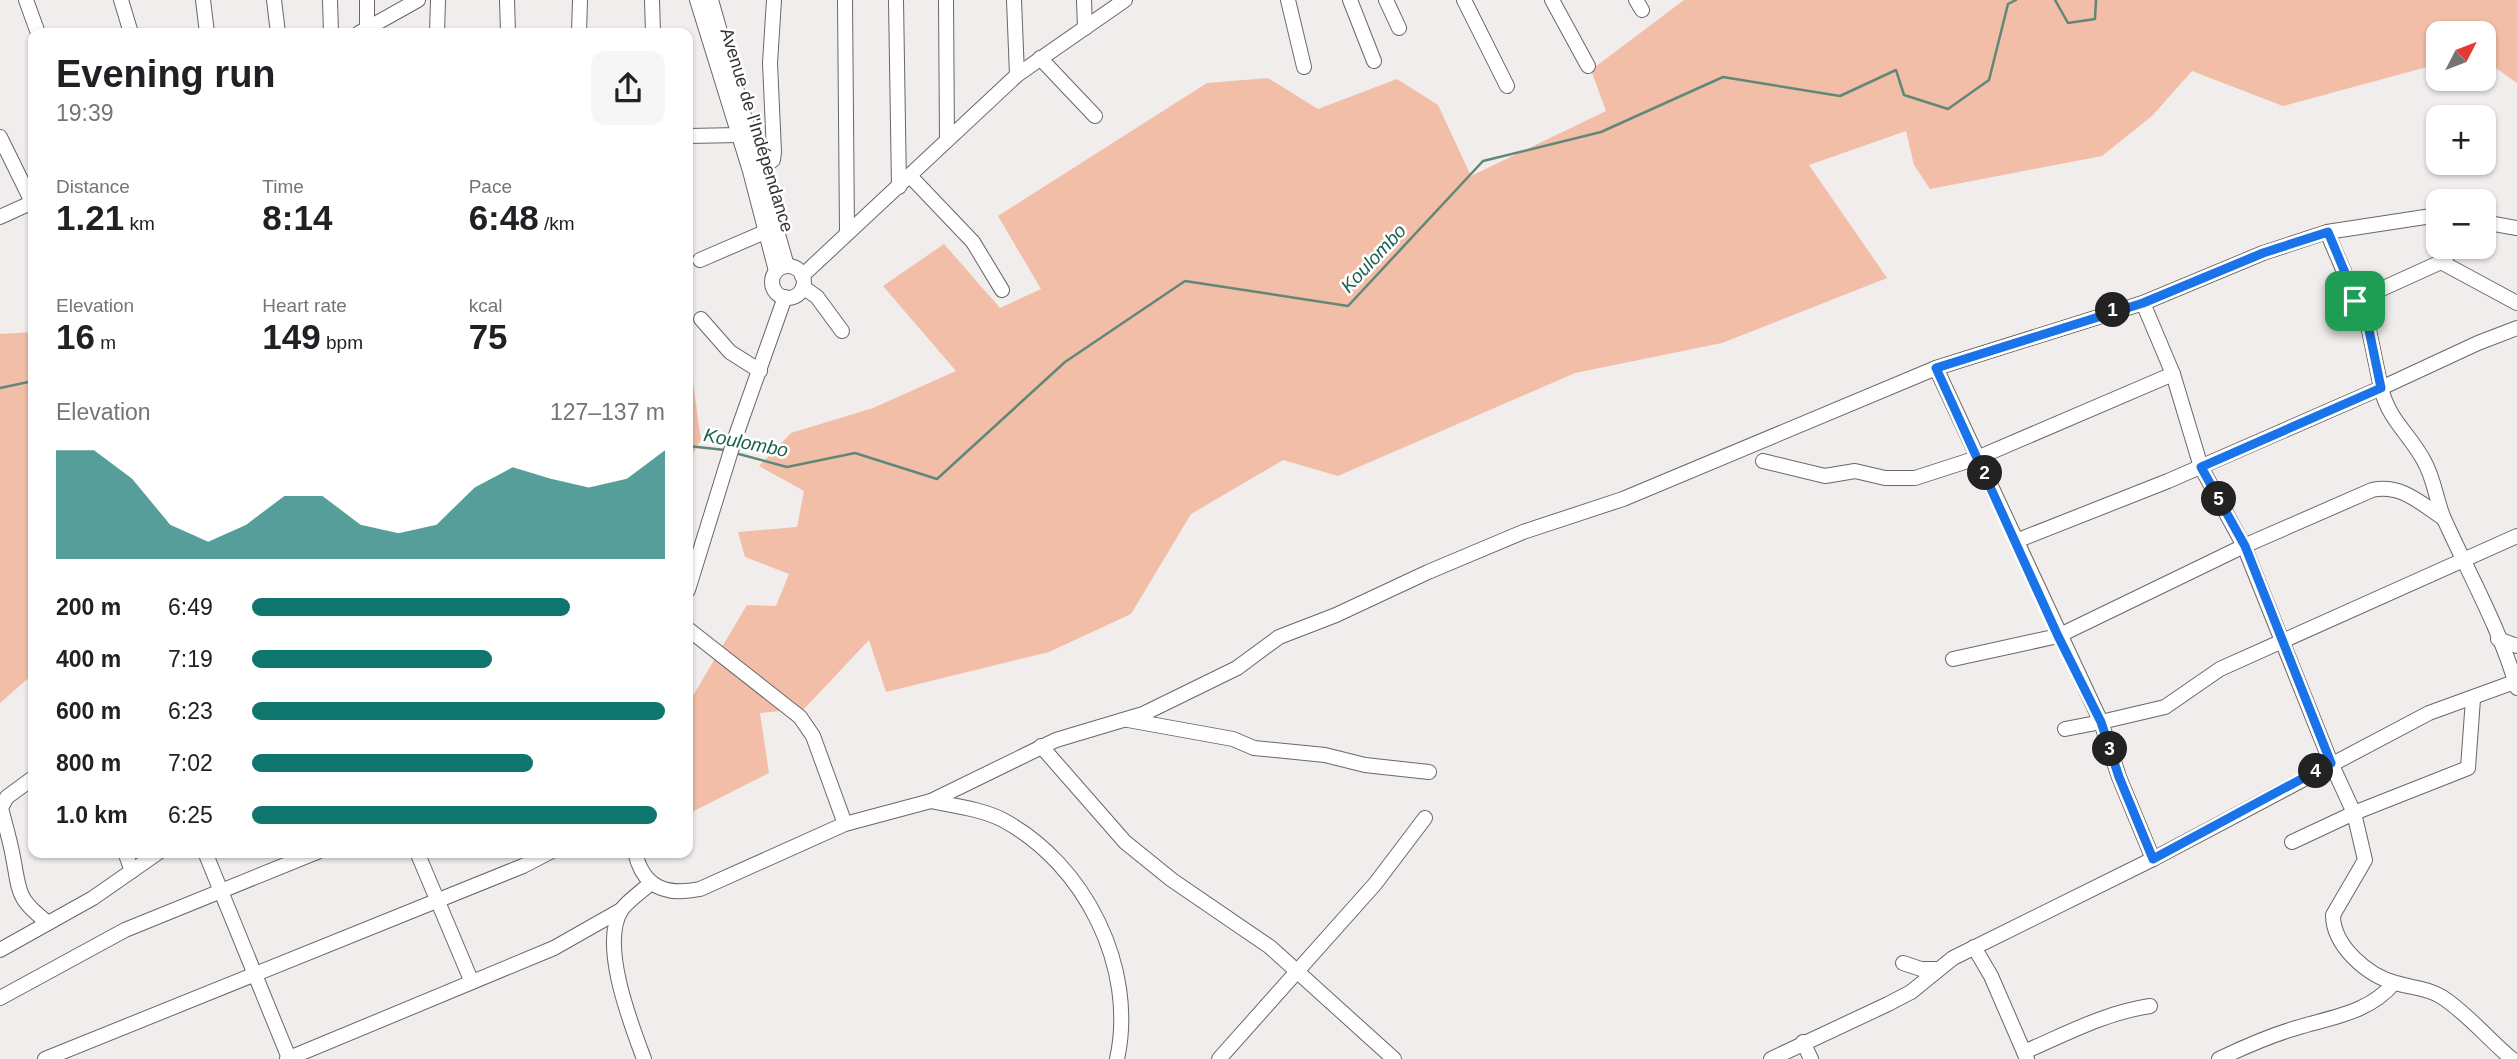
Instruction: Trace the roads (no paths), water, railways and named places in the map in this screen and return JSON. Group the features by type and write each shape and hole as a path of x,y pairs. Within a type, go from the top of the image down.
{"street":[{"path":"26,0 36,28"},
{"path":"121,0 129,28"},
{"path":"203,0 206,28"},
{"path":"274,0 277,28"},
{"path":"330,0 331,28"},
{"path":"364,28 367,0"},
{"path":"371,28 418,0"},
{"path":"437,28 438,0"},
{"path":"507,0 508,28"},
{"path":"579,28 580,0"},
{"path":"652,0 653,28"},
{"name":"Avenue de l'Indépendance","path":"697,0 767,231 782,269"},
{"name":"Avenue de l'Indépendance","path":"710,0 760,168 782,269"},
{"path":"760,168 773,160 774,152 771,62 774,0"},
{"path":"845,0 848,233"},
{"path":"896,0 899,187"},
{"path":"946,0 947,140"},
{"path":"1014,0 1017,75"},
{"path":"1084,0 1085,28"},
{"path":"842,331 802,281 795,268 782,269 773,287 786,297 796,295 802,281 848,233 911,177 1017,75 1125,0"},
{"path":"1288,0 1304,67"},
{"path":"1350,0 1374,61"},
{"path":"1386,0 1399,28"},
{"path":"1464,0 1507,86"},
{"path":"1552,0 1588,66"},
{"path":"1040,58 1095,116"},
{"path":"693,136 739,135"},
{"path":"0,137 28,192"},
{"path":"911,177 972,242 1002,290"},
{"path":"0,217 28,204"},
{"path":"636,858 639,872 651,883 680,893 700,889 845,824 931,800 1041,746 1143,714 1237,668 1279,636 1336,615 1523,532 1623,499 1936,368 2143,303 2263,253 2328,232 2426,217"},
{"path":"2496,225 2517,229"},
{"path":"700,261 767,231"},
{"path":"1771,1059 1911,992 1937,969 1974,947 2153,859 2429,713 2516,684 2443,518 2424,461 2385,405 2369,330 2328,232"},
{"path":"2355,301 2444,259"},
{"path":"2441,262 2517,303"},
{"path":"693,574 734,441 786,297"},
{"path":"2143,303 2173,374 2201,467 2245,546 2331,763 2354,813 2365,860 2333,915 2336,934 2358,961 2394,983 2439,995 2507,1055 2517,1045"},
{"path":"701,319 730,352 760,371"},
{"path":"2016,541 2201,467 2478,342 2517,328"},
{"path":"1936,368 2058,636 2101,722 2119,777 2153,859"},
{"path":"1763,461 1825,476 1856,471 1885,478 1915,478 1977,458 2173,374"},
{"path":"1953,659 2058,636 2245,546 2372,490 2388,487 2400,489 2443,518"},
{"path":"2065,729 2165,707 2220,669 2517,536"},
{"path":"693,633 800,717 813,736 845,824"},
{"path":"2498,639 2517,646"},
{"path":"2291,842 2354,813 2468,768 2473,699"},
{"path":"1123,719 1233,739 1254,748 1325,755 1365,765 1429,772"},
{"path":"1041,746 1125,842 1172,880 1270,947 1394,1059"},
{"path":"28,782 2,801 1,808 14,859 16,885 22,899 48,923"},
{"path":"931,800 1002,819 1034,842 1066,872 1102,934 1118,972 1122,1011 1117,1059"},
{"path":"1219,1059 1375,884 1424,818"},
{"path":"127,858 132,871"},
{"path":"0,950 93,898 150,858"},
{"path":"207,858 288,1059 471,980 554,948 621,910 651,883"},
{"path":"0,998 115,935 303,858"},
{"path":"420,858 471,980"},
{"path":"44,1059 69,1055 536,858"},
{"path":"621,910 613,944 626,1008 644,1059"},
{"path":"1974,947 1991,976 2025,1056 2107,1015 2150,1006"},
{"path":"1911,992 1903,964 1921,969 1937,969"},
{"path":"2219,1059 2295,1028 2353,1012 2376,1001 2394,983"},
{"path":"1803,1042 1811,1059"}],"waterway":[{"name":"Koulombo","path":"735,453 787,467 855,453 937,479 1065,362 1185,281 1348,306 1483,161 1601,132 1723,77 1840,96 1896,70 1904,95 1948,109 1989,80 2008,4 2016,0"},
{"name":"Koulombo","path":"2055,0 2068,23 2095,19 2096,0"},
{"name":"Koulombo","path":"0,388 28,382"},
{"name":"Koulombo","path":"693,447 725,450"}]}
